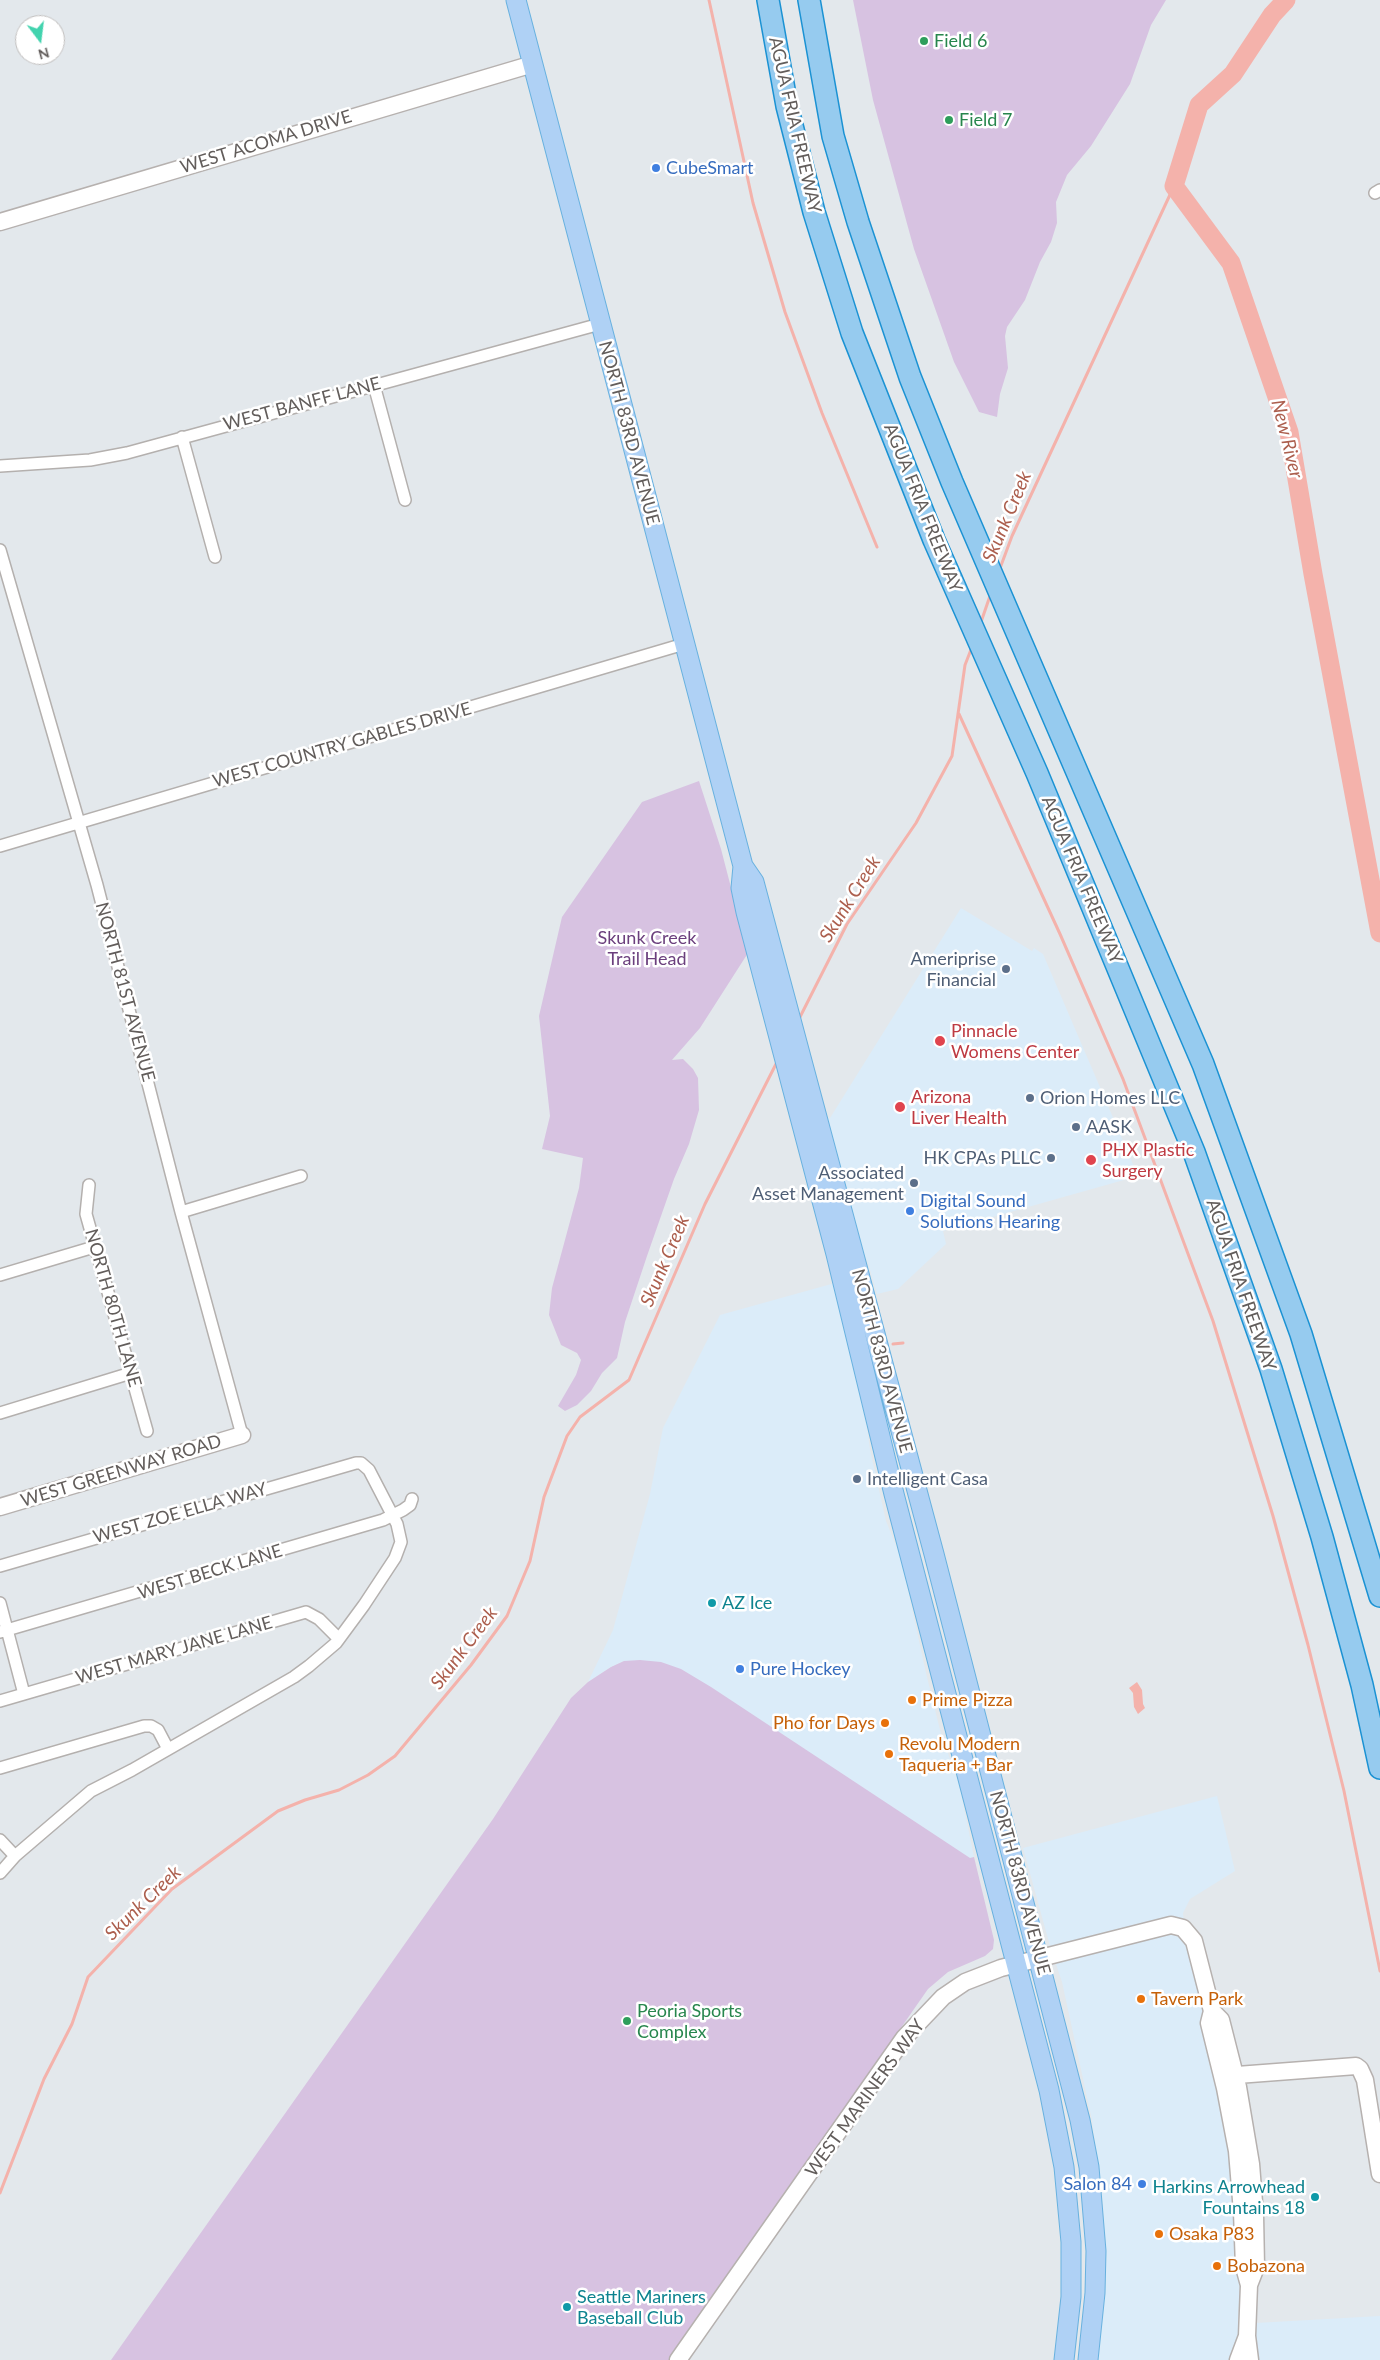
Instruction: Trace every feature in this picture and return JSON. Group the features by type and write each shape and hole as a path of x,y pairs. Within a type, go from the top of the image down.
{"highway":[{"name":"AGUA FRIA FREEWAY","path":"768,0 787,106 814,212 852,332 934,540 1037,773 1194,1152 1264,1351 1322,1537 1362,1685 1380,1768"},
{"name":"AGUA FRIA FREEWAY","path":"809,0 833,136 858,222 910,377 952,482 1055,716 1203,1064 1301,1334 1380,1596"}],"main road":[{"name":"NORTH 83RD AVENUE","path":"516,0 743,866 754,882 758,895 1040,1958 1078,2111 1089,2167 1096,2251 1095,2294 1088,2360"},
{"name":"NORTH 83RD AVENUE","path":"743,866 741,888 746,912 808,1145 896,1502 1049,2090 1066,2184 1071,2242 1071,2276 1064,2360"}],"street":[{"name":"WEST ACOMA DRIVE","path":"0,222 533,64"},
{"name":"WEST BANFF LANE","path":"0,466 90,460 127,453 600,324"},
{"path":"374,385 405,500"},
{"path":"182,437 215,557"},
{"name":"NORTH 81ST AVENUE","path":"0,550 80,823 181,1212 242,1435"},
{"name":"WEST COUNTRY GABLES DRIVE","path":"0,846 684,644"},
{"path":"181,1212 301,1176"},
{"name":"NORTH 80TH LANE","path":"89,1185 86,1214 147,1431"},
{"path":"0,1275 94,1247"},
{"path":"0,1413 131,1373"},
{"name":"WEST GREENWAY ROAD","path":"0,1507 242,1435"},
{"name":"WEST ZOE ELLA WAY","path":"0,1566 332,1468 361,1463 369,1470 393,1516"},
{"name":"WEST BECK LANE","path":"3,1631 393,1516 410,1505 412,1499"},
{"path":"0,1873 15,1856 92,1791 294,1677 339,1639 364,1605 400,1549 400,1534 393,1516"},
{"path":"0,1603 3,1631 24,1694"},
{"name":"WEST MARY JANE LANE","path":"0,1701 306,1612 313,1614 339,1639"},
{"path":"0,1768 144,1726 151,1726 158,1730 168,1749"},
{"path":"0,1840 15,1856"},
{"name":"WEST MARINERS WAY","path":"678,2360 914,2027 930,2008 953,1989 976,1977 1016,1964 1164,1926 1171,1925 1183,1928 1191,1936 1196,1948 1212,2011 1221,2020 1229,2075"},
{"path":"1250,2360 1247,2336 1249,2285 1256,2267 1254,2206 1245,2127 1229,2075 1356,2066 1360,2069 1365,2080 1380,2174"},
{"path":"1238,2360 1247,2336"}],"shaded area":[{"path":"961,908 1032,951 1034,948 1043,954 1138,1176 943,1231 946,1244 898,1289 877,1294 868,1263 854,1231 825,1120 830,1118"},
{"path":"835,1283 863,1397 870,1450 886,1521 901,1558 941,1734 959,1784 974,1857 970,1858 624,1661 588,1682 613,1630 650,1494 663,1428 720,1315"},
{"path":"1137,1682 1142,1690 1145,1708 1138,1714 1134,1707 1133,1693 1129,1688"},
{"path":"1217,1796 1235,1871 1190,1899 1183,1913 1186,1944 1220,2076 1241,2249 1238,2324 1380,2316 1380,2360 1097,2360 1102,2324 1105,2248 1102,2194 1092,2120 1062,1982 1023,1848"}],"green space":[{"path":"853,0 1166,0 1151,25 1130,84 1091,146 1067,175 1056,202 1057,223 1051,242 1040,262 1025,300 1007,327 1005,336 1008,368 1000,394 997,417 979,412 954,362 914,249 873,100"},
{"name":"Skunk Creek Trail Head","path":"699,781 721,849 748,953 700,1028 672,1060 683,1059 693,1069 698,1078 699,1110 689,1144 674,1179 647,1256 625,1322 617,1358 602,1373 591,1391 577,1405 565,1411 558,1406 576,1375 581,1360 577,1353 561,1345 549,1315 552,1288 579,1188 583,1158 542,1149 550,1116 539,1016 562,917 642,802"},
{"name":"Peoria Sports Complex","path":"624,1661 661,1662 681,1669 970,1858 974,1857 994,1940 993,1949 985,1956 948,1972 928,1989 669,2360 111,2360 493,1819 571,1698 588,1682 611,1667"}],"waterway":[{"path":"709,0 753,203 785,312 822,413 877,547"},
{"name":"New River","path":"1286,0 1272,15 1233,74 1199,105 1174,186 1231,263 1289,432 1313,574 1380,933"},
{"name":"Skunk Creek","path":"999,571 1012,536 1174,186"},
{"name":"Skunk Creek","path":"980,625 991,593"},
{"name":"Skunk Creek","path":"799,1019 847,924 916,823 952,756 965,665 972,647"},
{"path":"959,714 1060,934 1123,1079 1213,1321 1273,1516 1308,1645 1344,1791 1380,1971"},
{"name":"Skunk Creek","path":"0,2193 44,2079 72,2024 88,1977 172,1889 278,1811 305,1800 339,1790 368,1775 395,1756 471,1665 507,1616 530,1561 544,1497 567,1436 580,1417 629,1380 705,1204 778,1060"},
{"path":"893,1344 903,1343"}],"place":[{"name":"Field 6","path":"924,41"},
{"name":"Field 7","path":"949,120"},
{"name":"CubeSmart","path":"656,168"},
{"name":"Ameriprise Financial","path":"1006,969"},
{"name":"Pinnacle Womens Center","path":"940,1041"},
{"name":"Orion Homes LLC","path":"1030,1098"},
{"name":"Arizona Liver Health","path":"900,1107"},
{"name":"AASK","path":"1076,1127"},
{"name":"HK CPAs PLLC","path":"1051,1158"},
{"name":"PHX Plastic Surgery","path":"1091,1160"},
{"name":"Associated Asset Management","path":"914,1183"},
{"name":"Digital Sound Solutions Hearing","path":"910,1211"},
{"name":"Intelligent Casa","path":"857,1479"},
{"name":"AZ Ice","path":"712,1603"},
{"name":"Pure Hockey","path":"740,1669"},
{"name":"Prime Pizza","path":"912,1700"},
{"name":"Pho for Days","path":"885,1723"},
{"name":"Revolu Modern Taqueria + Bar","path":"889,1754"},
{"name":"Tavern Park","path":"1141,1999"},
{"name":"Peoria Sports Complex","path":"627,2021"},
{"name":"Salon 84","path":"1142,2184"},
{"name":"Harkins Arrowhead Fountains 18","path":"1315,2197"},
{"name":"Osaka P83","path":"1159,2234"},
{"name":"Bobazona","path":"1217,2266"},
{"name":"Seattle Mariners Baseball Club","path":"567,2307"}]}
